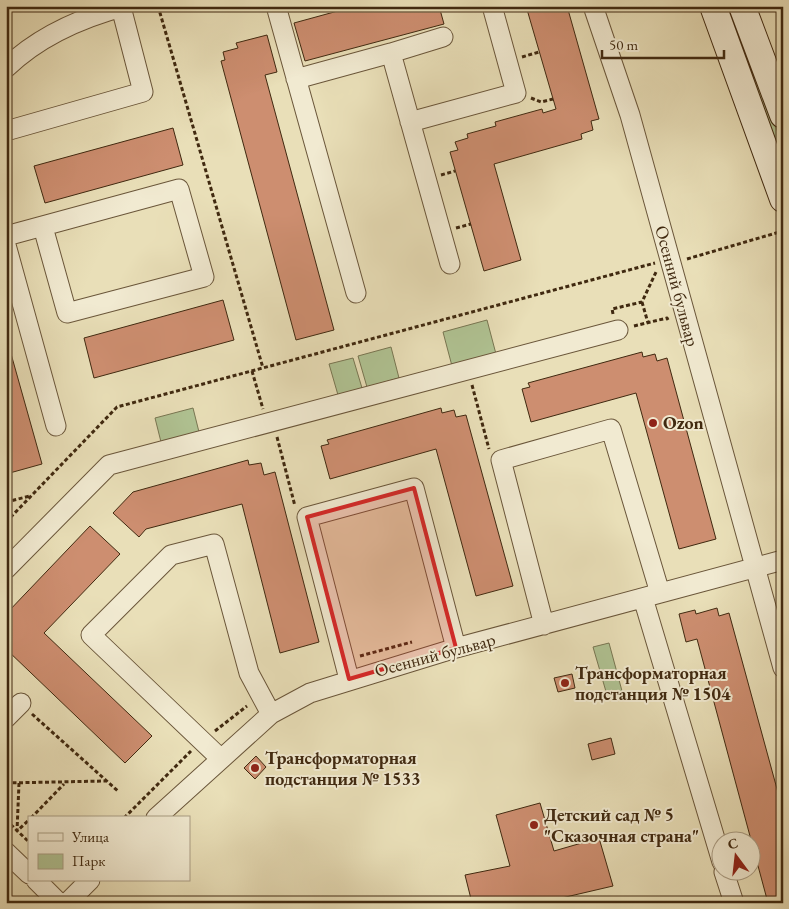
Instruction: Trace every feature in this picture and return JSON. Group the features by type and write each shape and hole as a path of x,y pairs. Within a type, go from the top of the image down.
{"main road":[{"path":"713,6 783,199"},
{"path":"742,6 783,114"}],"street":[{"path":"276,6 356,293"},
{"path":"410,122 516,93 492,6"},
{"name":"Осенний бульвар","path":"593,6 630,115 666,263 783,668"},
{"path":"6,68 42,38 68,26 123,7 143,92 6,131"},
{"path":"296,79 443,37"},
{"path":"391,53 450,264"},
{"path":"6,236 179,189 204,276 67,313 42,227"},
{"path":"6,245 56,426"},
{"path":"6,569 109,465 618,330"},
{"path":"544,625 501,460 611,429 651,595 714,832"},
{"path":"349,679 307,517 414,488 456,648"},
{"path":"220,758 91,636 171,555 214,544 249,673 270,714"},
{"name":"Осенний бульвар","path":"158,816 270,714 310,693 349,679 456,648 783,560"},
{"path":"6,718 21,703"},
{"path":"6,852 28,873"},
{"path":"38,882 59,903"},
{"path":"67,903 88,882"},
{"path":"727,882 734,903"}],"path":[{"path":"158,6 263,368"},
{"path":"516,93 541,102 553,99"},
{"path":"6,522 117,407 783,231"},
{"path":"666,263 642,302 612,310 618,330 667,318 670,327"},
{"path":"642,302 648,323"},
{"path":"467,370 482,421"},
{"path":"252,371 267,423"},
{"path":"6,502 32,495"},
{"path":"21,703 119,792"},
{"path":"126,816 202,741"},
{"path":"6,783 106,782"},
{"path":"17,831 19,783"},
{"path":"33,816 65,783"},
{"path":"6,820 28,841"},
{"path":"17,831 28,821"}],"highlighted area":[{"path":"414,488 456,648 349,679 307,517"}],"green space":[{"path":"722,6 730,6 783,146 783,172"},
{"path":"487,320 496,354 452,366 443,332"},
{"path":"391,347 399,378 367,387 358,356"},
{"path":"353,358 362,388 338,395 329,364"},
{"path":"193,408 199,432 161,442 155,418"},
{"path":"609,643 622,691 607,695 593,647"}],"building":[{"path":"356,6 439,6 444,24 305,61 294,23"},
{"path":"526,6 567,6 599,119 591,121 593,130 581,134 582,139 494,164 521,260 484,271 450,152 458,150 455,142 468,138 467,134 496,126 495,122 542,109 543,113 556,109"},
{"path":"267,35 277,72 265,75 334,330 296,340 221,61 225,60 223,52 238,48 236,43"},
{"path":"173,128 183,165 45,203 34,166"},
{"path":"223,300 234,340 94,378 84,338"},
{"path":"6,336 42,464 6,474"},
{"path":"642,352 643,357 655,354 657,361 667,358 716,539 679,549 636,393 531,422 522,389 530,387 528,383"},
{"path":"441,408 442,413 454,410 456,417 466,415 513,586 476,596 436,449 330,479 321,446 329,444 327,440"},
{"path":"248,460 249,465 261,463 264,475 275,472 319,642 280,653 242,504 146,529 139,537 113,513 133,492"},
{"path":"90,526 120,554 44,633 152,736 125,763 6,649 6,614"},
{"path":"717,608 719,616 729,613 783,811 783,903 768,903 762,881 762,832 749,832 697,639 686,642 679,614 695,610 696,614"},
{"name":"Трансформаторная подстанция № 1504","path":"572,674 575,688 558,692 554,678"},
{"path":"611,738 615,754 592,760 588,744"},
{"name":"Трансформаторная подстанция № 1533","path":"256,756 266,767 255,779 244,768"},
{"path":"540,803 554,851 599,838 613,886 553,900 553,903 472,903 465,875 510,866 496,815"}],"place":[{"name":"Ozon","path":"653,423"},
{"name":"Трансформаторная подстанция № 1504","path":"565,683"},
{"name":"Трансформаторная подстанция № 1533","path":"255,768"},
{"name":"Детский сад № 5 \"Сказочная страна\"","path":"534,825"}]}
